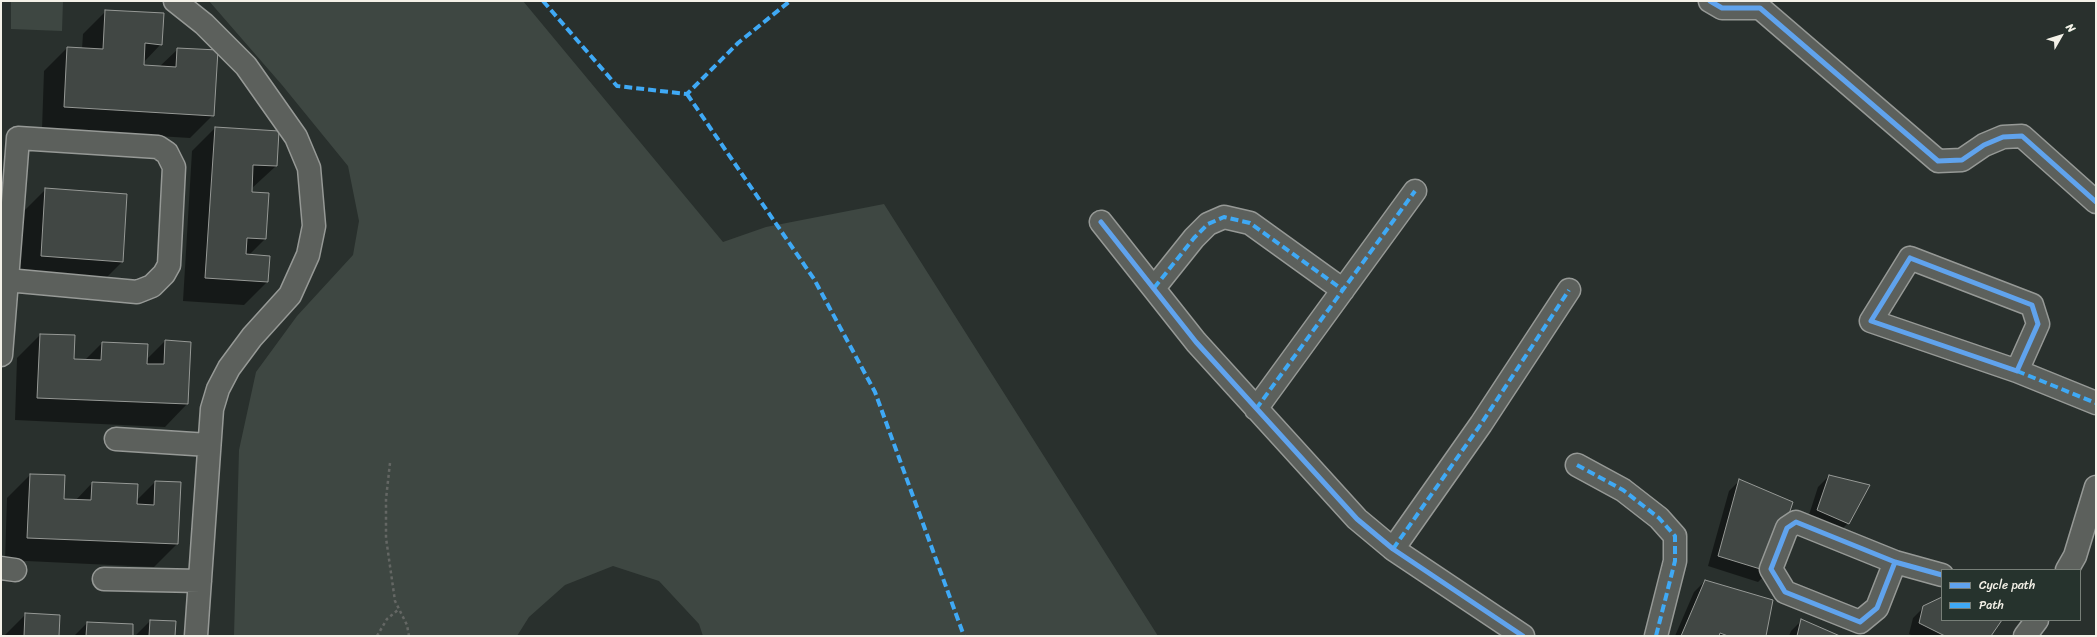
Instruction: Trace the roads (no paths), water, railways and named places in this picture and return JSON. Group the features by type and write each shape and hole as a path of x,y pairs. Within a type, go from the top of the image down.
{"street":[{"path":"175,1 204,24 246,66 296,137 309,168 314,226 308,255 290,295 252,337 229,368 218,389 212,409 196,636"},
{"path":"1710,1 1722,8 1761,4 1938,161 1962,160 1984,144 2003,137 2022,136 2096,202"},
{"path":"1,355 18,138 158,147 167,153 174,167 169,265 164,274 152,286 137,292 7,280"},
{"path":"1256,409 1415,191"},
{"path":"1154,288 1194,238 1208,224 1224,218 1250,223 1343,290"},
{"path":"1101,222 1196,342 1357,518 1393,549 1523,636"},
{"path":"2017,371 2038,324 2032,305 1910,258 1871,321 2017,371 2096,403"},
{"path":"1393,549 1481,424 1569,290"},
{"path":"116,439 209,445"},
{"path":"1577,465 1623,490 1659,518 1675,536 1675,561 1656,636"},
{"path":"2068,569 2075,556 2096,487"},
{"path":"1895,562 1877,608 1860,622 1785,592 1771,568 1787,528 1796,522 1895,562 1941,575"},
{"path":"104,579 200,581"},
{"path":"2025,636 2036,621"}]}
